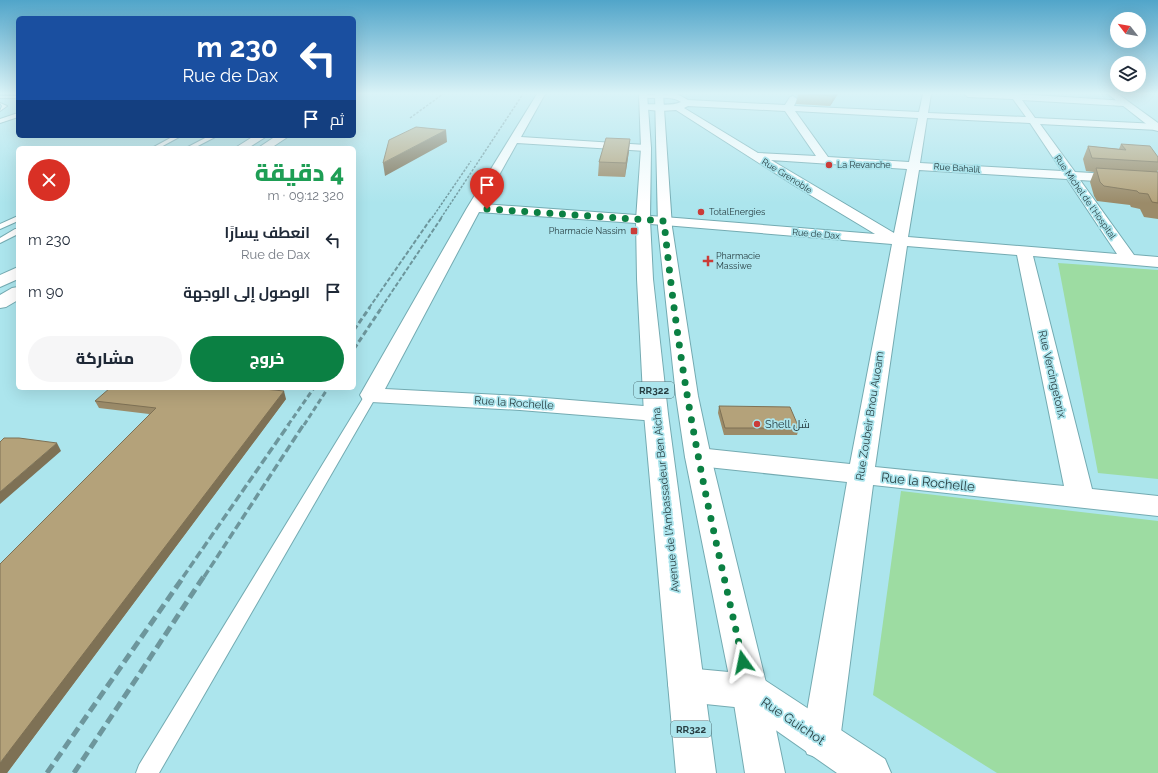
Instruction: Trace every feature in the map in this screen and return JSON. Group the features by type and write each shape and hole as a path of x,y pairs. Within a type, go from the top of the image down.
{"street":[{"path":"371,395 474,208 520,130"},
{"name":"Avenue de l'Ambassadeur Ben Aicha","path":"651,130 646,148 654,221 678,335 698,457 750,691 765,773"},
{"name":"Avenue de l'Ambassadeur Ben Aicha","path":"658,130 654,221 645,279 656,414 696,773"},
{"name":"Rue Grenoble","path":"712,130 757,156 862,221 900,241"},
{"path":"803,130 824,160"},
{"name":"Rue Zoubeir Bnou Auoam","path":"821,740 861,475 900,241 921,130"},
{"name":"Rue Michel de l'Hospital","path":"1039,130 1129,259"},
{"path":"244,146 258,138"},
{"path":"266,146 280,138"},
{"path":"514,140 646,148"},
{"name":"Rue Bahalil","path":"757,156 1158,181"},
{"name":"Rue de Dax","path":"474,208 1024,250 1158,262"},
{"name":"Rue Vercingetorix","path":"1024,250 1080,498"},
{"path":"0,303 9,279"},
{"name":"Rue la Rochelle","path":"371,395 520,403 656,414"},
{"name":"Rue la Rochelle","path":"698,457 1158,506"},
{"name":"Rue Guichot","path":"686,685 750,691 870,773"}],"lane":[{"path":"159,146 174,138"},
{"path":"193,146 210,138"},
{"path":"0,228 16,219"},
{"path":"0,241 16,232"},
{"path":"147,773 371,395"}],"green space":[{"path":"1058,263 1158,270 1158,479 1098,473"},
{"path":"901,491 1158,521 1158,773 997,773 873,695"}],"building":[{"path":"410,130 446,130 383,163 389,140"},
{"path":"606,138 630,139 626,163 599,162"},
{"path":"1121,144 1150,146 1158,157 1158,162 1092,158 1088,146 1126,150"},
{"path":"1096,168 1158,172 1158,203 1152,202 1148,194 1104,186 1100,182"},
{"path":"108,390 284,391 0,763 0,564 156,408 95,401"},
{"name":"Shell شل","path":"719,406 790,407 799,428 725,428"},
{"path":"4,438 19,438 57,443 0,492 0,442"}],"railway":[{"path":"441,218 499,130"},
{"path":"432,218 471,161"},
{"path":"369,308 432,217"},
{"path":"381,308 442,217"},
{"path":"356,327 370,307"},
{"path":"356,346 382,307"},
{"path":"288,425 313,390"},
{"path":"304,425 327,390"},
{"path":"183,577 289,424"},
{"path":"204,577 304,424"},
{"path":"47,773 184,576"},
{"path":"74,773 204,576"}],"place":[{"name":"La Revanche","path":"829,165"},
{"name":"TotalEnergies","path":"701,212"},
{"name":"Pharmacie Nassim","path":"634,231"},
{"name":"Pharmacie Massiwe","path":"708,261"},
{"name":"Shell شل","path":"757,424"}],"route":[{"path":"487,209 554,215 664,221 668,261 687,396 698,457 743,662"}]}
